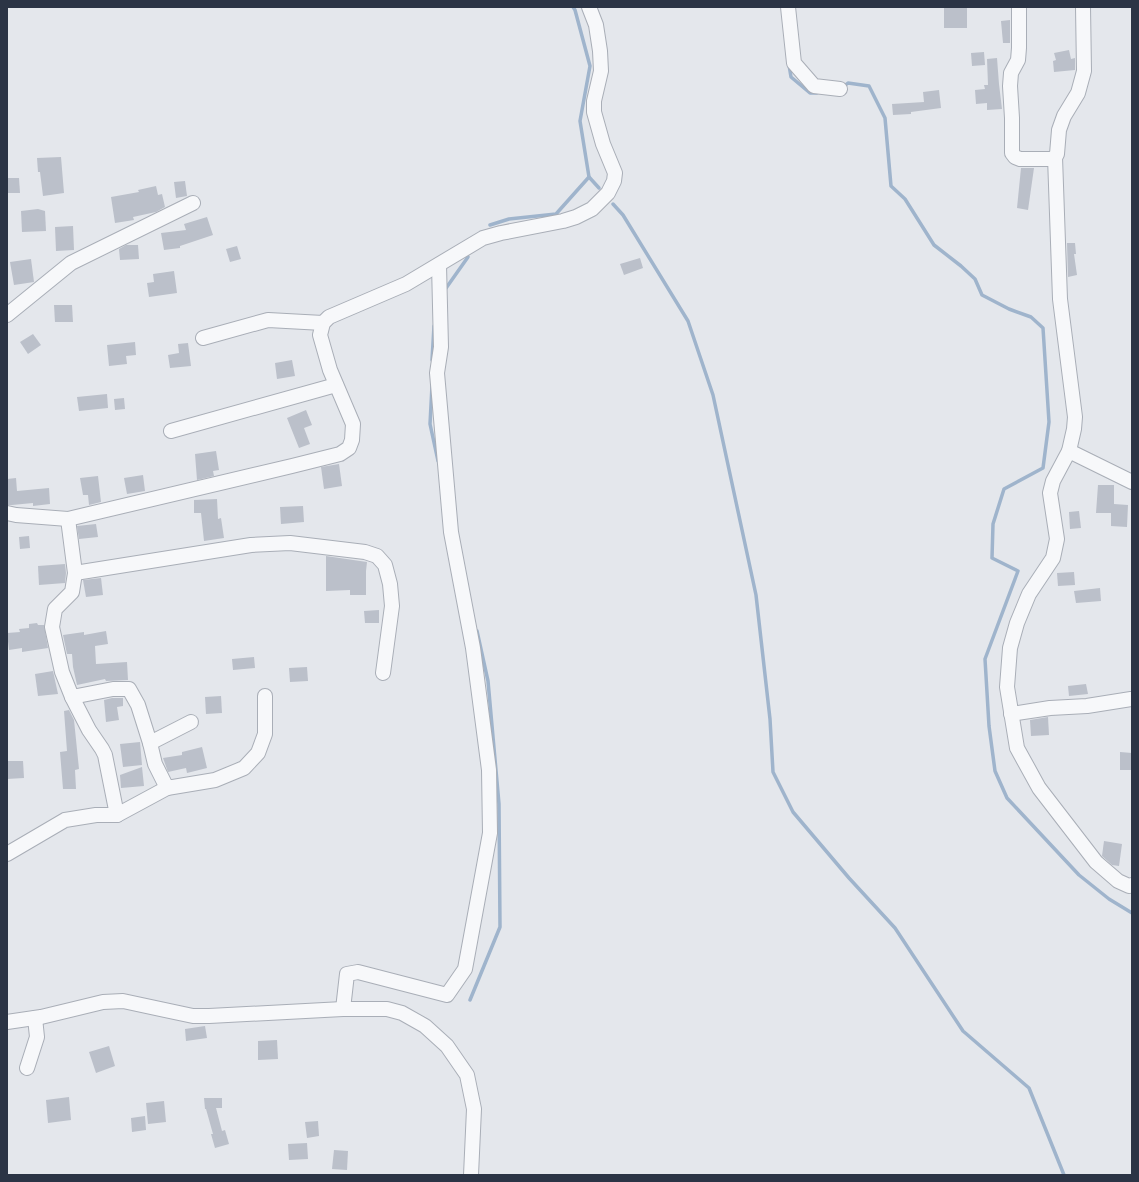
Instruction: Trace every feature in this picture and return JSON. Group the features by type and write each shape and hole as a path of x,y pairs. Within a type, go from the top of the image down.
{"street":[{"path":"7,513 68,519 340,454 350,448 353,424 330,370 320,335 323,322 329,317 406,284 484,238 501,233 563,221 585,213 592,209 612,187 615,173 603,144 594,112 594,101 601,71 600,51 596,26 589,7"},
{"path":"788,7 794,63 814,86 840,89"},
{"path":"1019,7 1018,60 1011,73 1010,86 1012,153 1015,157 1020,159 1051,159 1055,157"},
{"path":"1083,7 1084,72 1078,93 1064,116 1059,130 1057,154 1055,157 1060,299 1075,417 1074,429 1068,450 1053,481 1050,493 1056,539 1052,558 1029,594 1017,623 1010,648 1007,687 1017,748 1039,788 1096,862 1118,881 1129,886 1132,885"},
{"path":"7,315 71,263 192,203"},
{"path":"343,1009 347,974 358,972 447,995 465,968 490,833 489,770 472,648 451,532 438,373 441,347 439,265"},
{"path":"203,338 268,320 323,322"},
{"path":"171,431 336,384"},
{"path":"1068,450 1132,482"},
{"path":"68,519 76,573 72,592 55,609 52,627 62,672 72,697 89,730 102,749 117,815"},
{"path":"76,573 251,545 290,543 365,552 377,556 385,565 390,584 392,606 383,673"},
{"path":"72,697 113,689 129,689 138,705 155,764 167,788"},
{"path":"7,854 65,820 96,815 117,815 167,788 216,780 244,768 258,753 265,734 265,696"},
{"path":"1012,714 1050,708 1087,706 1131,699"},
{"path":"150,743 191,722"},
{"path":"7,1022 36,1018 103,1002 123,1001 192,1016 343,1009 387,1009 402,1013 425,1026 447,1046 467,1076 474,1109 471,1175"},
{"path":"27,1068 37,1037 36,1018"}],"building":[{"path":"944,7 967,7 967,28 944,28"},
{"path":"1010,20 1010,43 1003,43 1001,21"},
{"path":"1069,50 1071,59 1075,58 1075,70 1054,72 1053,61 1056,60 1054,53"},
{"path":"984,52 985,65 972,66 971,53"},
{"path":"997,58 1002,109 987,110 987,103 976,104 975,90 985,89 984,85 988,85 987,59"},
{"path":"939,90 941,108 911,112 911,114 893,115 892,104 924,102 923,92"},
{"path":"61,157 64,193 43,196 37,158"},
{"path":"1021,168 1034,168 1028,210 1017,208"},
{"path":"7,178 19,178 20,193 7,193"},
{"path":"185,181 187,196 176,198 174,182"},
{"path":"156,186 158,195 162,194 165,207 156,212 133,217 134,220 115,223 111,197 139,192 138,190"},
{"path":"38,209 45,211 46,231 22,232 21,211"},
{"path":"207,217 213,235 180,246 180,248 164,250 161,233 186,230 184,224"},
{"path":"73,226 74,250 56,251 55,227"},
{"path":"1067,243 1075,243 1076,254 1074,254 1077,275 1068,277"},
{"path":"126,245 138,245 139,259 120,260 119,249"},
{"path":"237,246 241,259 230,262 226,249"},
{"path":"640,258 643,268 624,275 620,264"},
{"path":"31,259 34,282 14,285 10,262"},
{"path":"174,271 177,293 149,297 147,283 154,282 153,274"},
{"path":"54,305 72,305 73,322 55,322"},
{"path":"33,334 41,345 28,354 20,342"},
{"path":"135,342 136,355 126,356 127,364 109,366 107,345"},
{"path":"188,343 191,366 170,368 168,355 179,353 178,344"},
{"path":"292,360 295,376 277,379 275,363"},
{"path":"107,394 108,408 79,411 77,397"},
{"path":"124,398 125,409 115,410 114,399"},
{"path":"306,410 312,425 304,428 310,444 299,448 287,418"},
{"path":"216,451 219,470 213,471 214,476 197,480 195,454"},
{"path":"339,464 342,486 324,489 321,467"},
{"path":"143,475 145,491 127,494 124,478"},
{"path":"98,476 101,502 89,505 88,495 83,495 80,478"},
{"path":"16,478 17,491 49,488 50,504 33,506 33,503 7,505 7,479"},
{"path":"1098,485 1114,485 1114,504 1128,505 1127,527 1111,526 1111,513 1096,513"},
{"path":"217,499 218,519 221,518 224,538 204,541 201,513 194,513 194,500"},
{"path":"303,506 304,522 281,524 280,507"},
{"path":"1079,511 1081,528 1070,529 1069,512"},
{"path":"96,524 98,537 79,539 77,526"},
{"path":"29,536 30,548 20,549 19,537"},
{"path":"326,556 367,562 366,595 350,595 350,590 326,591"},
{"path":"65,564 65,583 39,585 38,566"},
{"path":"1074,572 1075,585 1058,586 1057,573"},
{"path":"101,578 103,595 86,597 83,580"},
{"path":"1100,588 1101,601 1076,603 1074,591"},
{"path":"379,610 379,623 365,623 364,611"},
{"path":"37,623 38,625 44,625 48,648 22,652 22,648 9,650 7,633 20,632 19,629 29,628 29,624"},
{"path":"106,631 108,644 95,646 96,664 127,662 128,680 106,681 105,679 77,685 72,654 67,654 63,635 84,632 84,635"},
{"path":"254,657 255,668 233,670 232,659"},
{"path":"307,667 308,681 290,682 289,668"},
{"path":"53,671 58,694 38,696 35,674"},
{"path":"1086,684 1088,694 1069,696 1068,686"},
{"path":"221,696 222,713 206,714 205,697"},
{"path":"123,698 123,706 117,707 119,720 106,722 104,700"},
{"path":"69,710 74,720 79,769 75,770 76,789 63,789 60,752 67,751 64,711"},
{"path":"1048,717 1049,735 1031,736 1030,720"},
{"path":"140,742 142,765 123,767 120,744"},
{"path":"202,747 207,768 187,773 186,768 168,772 163,758 182,755 182,752"},
{"path":"1120,752 1132,753 1131,770 1120,770"},
{"path":"7,761 23,761 24,778 7,779"},
{"path":"142,767 144,786 121,788 120,775"},
{"path":"1104,841 1122,844 1119,866 1112,865 1102,856"},
{"path":"205,1026 207,1038 186,1041 185,1029"},
{"path":"277,1040 278,1059 258,1060 258,1041"},
{"path":"109,1046 115,1066 96,1073 89,1052"},
{"path":"69,1097 71,1120 48,1123 46,1100"},
{"path":"204,1098 222,1098 222,1108 216,1108 222,1131 225,1130 229,1144 215,1148 211,1134 213,1134 205,1109"},
{"path":"164,1101 166,1122 148,1124 146,1103"},
{"path":"145,1116 146,1130 132,1132 131,1118"},
{"path":"318,1121 319,1136 307,1138 305,1122"},
{"path":"307,1143 308,1159 289,1160 288,1144"},
{"path":"334,1150 348,1151 347,1170 332,1169"}],"waterway":[{"path":"573,7 590,66 580,121 589,177 599,188"},
{"path":"789,65 791,77 810,93 817,93"},
{"path":"843,87 848,83 869,86 885,118 891,186 905,199 934,245 975,279 982,295 1009,309 1031,317 1043,328 1049,422 1043,468 1004,489 993,524 992,558 1018,571 985,659 989,726 995,771 1007,798 1079,875 1109,899 1132,913"},
{"path":"490,225 509,219 556,214 589,177"},
{"path":"613,204 623,215 688,321 713,395 756,595 770,719 773,772 793,812 849,878 895,928 963,1031 1029,1088 1064,1175"},
{"path":"444,291 468,257"},
{"path":"432,360 434,326"},
{"path":"432,386 430,424 438,461"},
{"path":"470,1000 500,927 499,804 488,681 477,631"}]}
